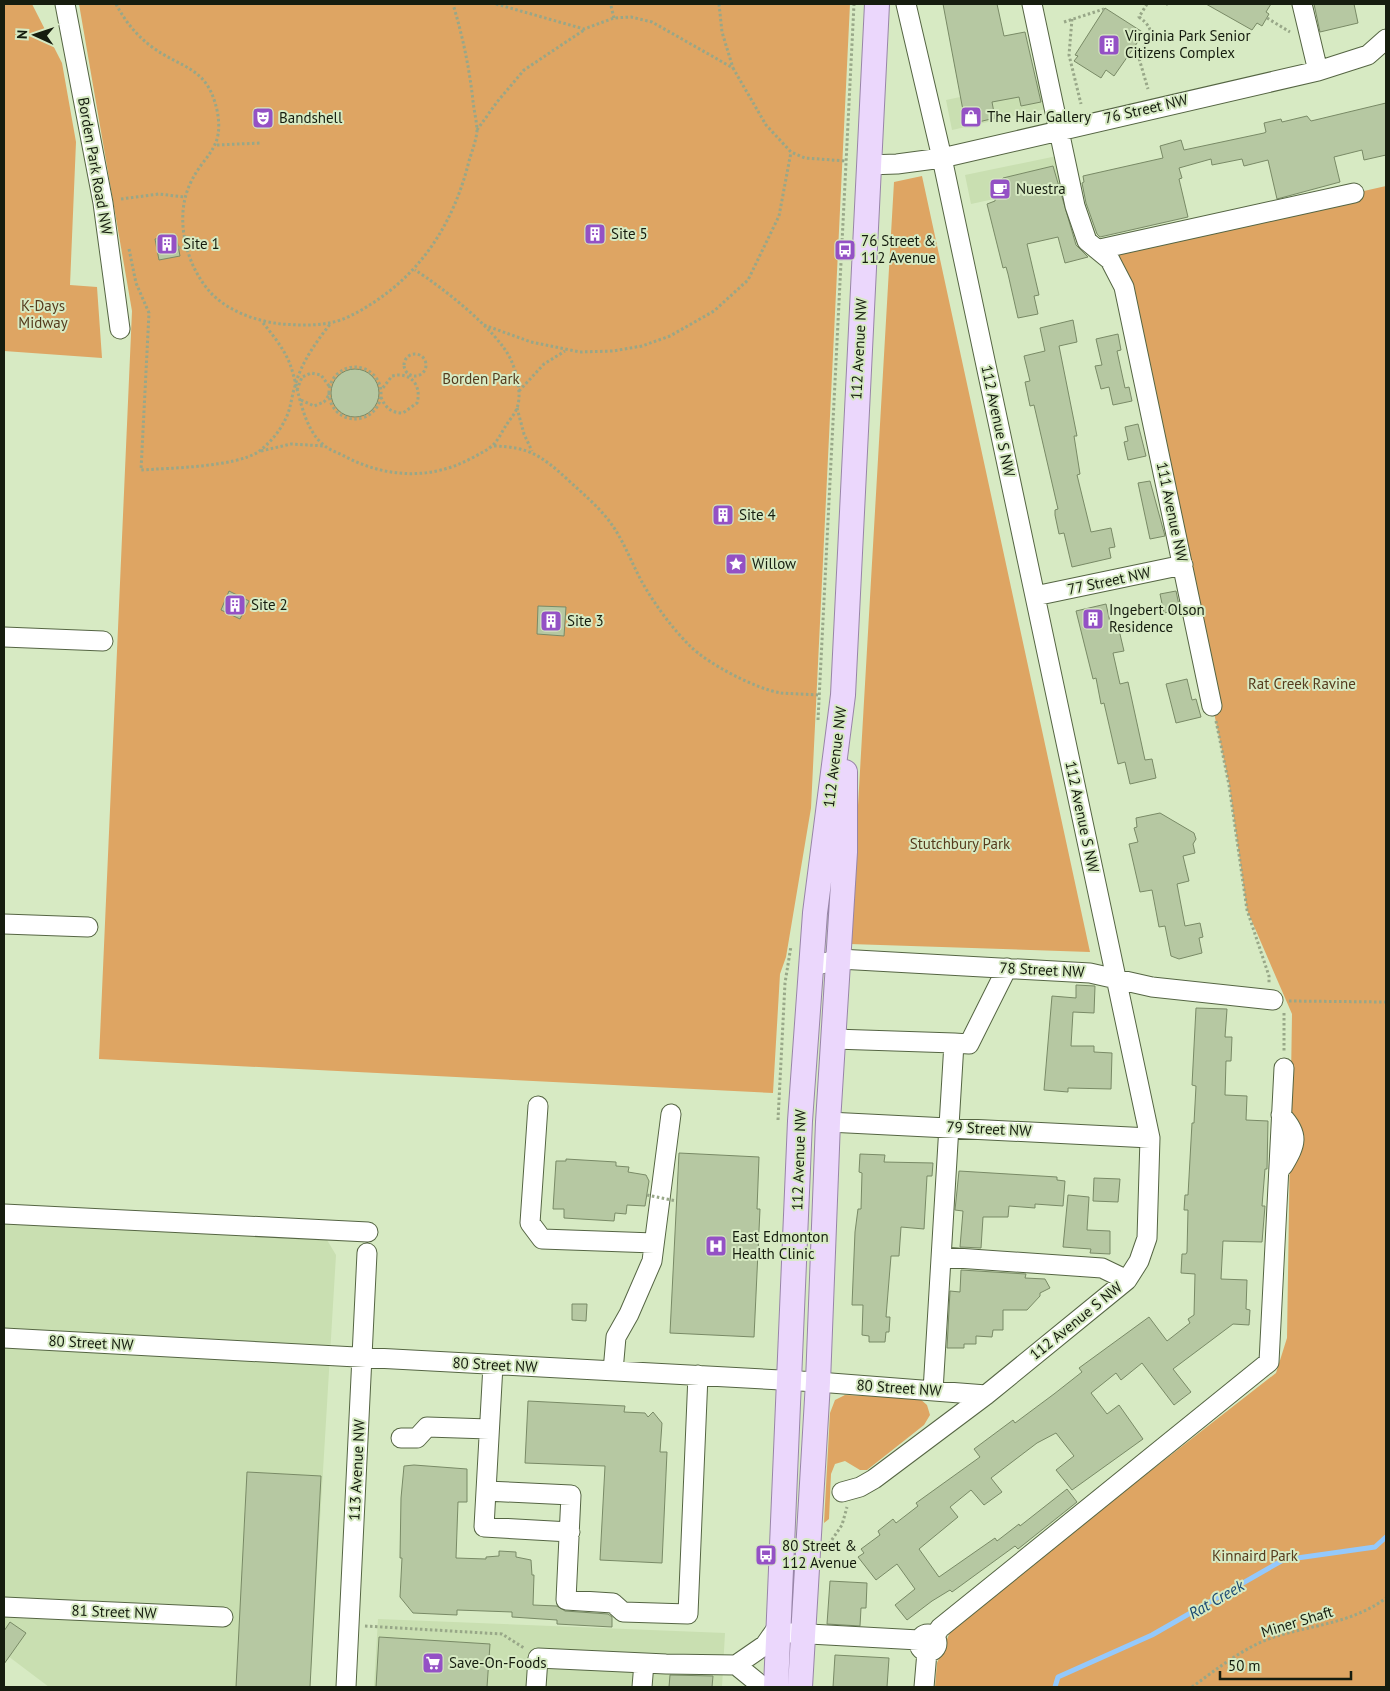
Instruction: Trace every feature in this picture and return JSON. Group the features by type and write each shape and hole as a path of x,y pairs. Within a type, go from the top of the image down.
{"main road":[{"name":"112 Avenue NW","path":"800,1687 818,1382 828,1122 845,852 843,695 857,163 877,4"},
{"name":"112 Avenue NW","path":"776,1687 800,1121 810,967 843,695"}],"street":[{"name":"Borden Park Road NW","path":"65,4 103,203 120,329"},
{"name":"112 Avenue S NW","path":"846,1491 874,1479 986,1395 1127,1280 1139,1262 1147,1238 1150,1138 942,158 906,4"},
{"name":"111 Avenue NW","path":"1032,4 1078,214 1087,241 1100,249 1110,260 1124,288 1212,706"},
{"path":"1302,4 1318,71"},
{"name":"76 Street NW","path":"857,163 897,164 942,158 1318,71 1368,55 1386,39"},
{"path":"1100,249 1354,193"},
{"name":"77 Street NW","path":"1035,596 1183,565"},
{"path":"4,637 103,641"},
{"path":"4,924 88,927"},
{"name":"78 Street NW","path":"810,967 839,959 1090,973 1152,987 1273,1000"},
{"path":"834,1039 969,1044 1007,968"},
{"path":"934,1390 954,1043"},
{"path":"924,1687 927,1643 940,1628 1269,1362 1284,1068"},
{"path":"538,1106 530,1223 542,1239 654,1243"},
{"path":"613,1371 616,1337 629,1314 652,1262 671,1114"},
{"name":"79 Street NW","path":"828,1122 1150,1138"},
{"path":"4,1214 368,1232"},
{"name":"113 Avenue NW","path":"346,1687 367,1253"},
{"path":"942,1256 1102,1268 1127,1280"},
{"name":"80 Street NW","path":"4,1338 790,1380 986,1395"},
{"path":"493,1364 484,1527 570,1532"},
{"path":"486,1491 571,1494 566,1600 613,1603 623,1612 688,1614 698,1375"},
{"path":"401,1438 418,1438 427,1427 489,1429"},
{"name":"81 Street NW","path":"4,1607 223,1617"},
{"path":"536,1687 538,1658 644,1663 736,1664 765,1645 779,1629 803,1634 927,1643"},
{"path":"642,1687 644,1663"},
{"path":"736,1664 763,1687"}],"path":[{"path":"116,4 125,21 138,35 154,48 201,75 212,96 217,111 219,132 217,144 190,182 184,197 183,220 186,246 193,264 211,293 228,306 262,322 295,325 331,323 358,312 389,293 414,270 438,239 455,207 477,131 497,102 524,70 584,29 614,18 631,17 652,22 734,68"},
{"path":"453,4 467,51 477,131"},
{"path":"496,4 584,29"},
{"path":"719,4 722,32 734,68 766,125 791,152 806,158 857,163"},
{"path":"817,723 857,163 854,4"},
{"path":"1147,4 1139,17 1149,24 1151,32 1149,42 1138,55 1148,89"},
{"path":"611,6 614,18"},
{"path":"1064,22 1104,9"},
{"path":"1267,18 1290,32 1308,27"},
{"path":"1072,19 1069,55 1080,104"},
{"path":"217,144 261,143"},
{"path":"481,323 502,333 566,350 613,351 642,346 670,336 714,311 748,280 779,216 791,152"},
{"path":"118,190 121,208"},
{"path":"120,199 159,194 184,197"},
{"path":"128,246 136,283 149,313 141,470 225,462 275,446 291,444 324,446 361,465 396,474 438,472 460,465 493,446 517,408"},
{"path":"178,248 186,246"},
{"path":"414,270 434,282 481,323 511,360 519,391 517,408 524,434 532,452"},
{"path":"262,322 274,336 289,363 298,396 309,424 324,446"},
{"path":"258,452 275,435 285,420 292,404 304,363 331,323"},
{"path":"519,391 544,364 566,350"},
{"path":"381,389 392,376 404,375 410,376 416,376 424,370 424,360 419,355 409,355 404,361 405,370 410,376 414,381 419,391 417,403 413,408 403,413 397,413 387,407 381,397"},
{"path":"298,380 306,374 316,373 325,378 329,387 330,402 339,414 354,420 369,416 375,411 381,397 381,389 375,375 360,367 345,369 333,379 329,387"},
{"path":"298,396 304,404 314,406 324,402 329,394"},
{"path":"493,446 514,446 532,452 548,462 583,492 610,522 631,556 642,582 672,626 691,647 730,673 779,692 818,695"},
{"path":"1212,706 1229,784 1247,910"},
{"path":"778,1120 785,983 791,943"},
{"path":"1273,1000 1386,1002"},
{"path":"647,1195 676,1201"},
{"path":"807,1560 827,1546 842,1525 846,1491"},
{"name":"Miner Shaft","path":"1192,1687 1234,1657 1273,1638 1336,1623 1386,1598"},
{"path":"349,1625 502,1634 538,1658"}],"shaded area":[{"path":"1045,79 1051,108 952,130 946,100"},
{"path":"1057,156 1063,184 971,204 965,175"},
{"path":"4,1219 324,1235 336,1255 310,1687 49,1687 4,1653"},
{"path":"378,1619 725,1633 722,1687 374,1687"}],"green space":[{"name":"K-Days Midway","path":"4,4 32,4 62,63 76,142 70,285 97,287 102,358 4,351"},
{"name":"Borden Park","path":"79,4 850,4 811,808 786,957 780,974 773,1093 99,1059 132,311"},
{"name":"Stutchbury Park","path":"922,176 1090,952 850,944 894,182"},
{"name":"Kinnaird Park","path":"1386,186 1386,1687 935,1687 937,1663 953,1625 1276,1373 1287,1338 1292,1014 1247,910 1229,784 1116,247"},
{"path":"845,1395 919,1398 927,1405 930,1415 924,1425 867,1470 860,1470 845,1461 835,1464 831,1474 829,1519 824,1523 830,1413 835,1400"}],"building":[{"path":"943,4 997,4 1004,36 1025,32 1041,102 1021,106 1019,97 992,102 995,118 970,124 965,121"},
{"name":"Virginia Park Senior Citizens Complex","path":"1206,4 1271,4 1266,12 1269,14 1262,26 1257,23 1252,30"},
{"path":"1314,4 1354,4 1358,23 1320,32"},
{"name":"Virginia Park Senior Citizens Complex","path":"1105,8 1144,33 1114,76 1106,70 1101,78 1074,61 1078,56 1075,55"},
{"path":"1386,103 1386,155 1364,160 1362,150 1334,157 1340,182 1277,199 1268,160 1244,166 1242,159 1212,165 1211,159 1179,168 1182,178 1179,179 1188,217 1100,237 1097,234 1086,203 1082,183 1084,182 1083,176 1163,158 1160,146 1181,140 1184,150 1264,133 1266,132 1264,123 1281,119 1282,122 1307,116 1311,121"},
{"path":"1053,166 1076,245 1088,257 1065,263 1058,237 1027,244 1039,295 1034,296 1038,314 1018,318 1008,274 1006,267 1003,268 987,204 995,201 997,186 1003,178"},
{"name":"Site 5","path":"587,227 603,227 602,241 587,240"},
{"name":"Site 1","path":"176,235 180,256 159,260 155,239"},
{"path":"1073,320 1077,342 1059,346 1077,436 1074,436 1080,474 1077,475 1091,532 1111,528 1115,547 1109,548 1111,558 1072,567 1064,533 1059,534 1055,515 1055,510 1058,509 1034,405 1030,406 1025,382 1030,381 1024,356 1045,351 1040,328"},
{"path":"1118,334 1121,350 1117,351 1125,388 1129,387 1132,401 1113,405 1109,387 1101,389 1095,366 1102,365 1096,339"},
{"path":"350,369 360,369 372,376 379,388 379,398 372,410 360,417 350,417 342,413 335,406 331,398 331,388 335,380 342,373"},
{"path":"1138,424 1146,456 1128,460 1124,442 1128,441 1125,427"},
{"path":"1150,481 1165,536 1150,539 1138,483"},
{"name":"Site 4","path":"717,507 731,508 730,522 716,522"},
{"name":"Site 2","path":"229,591 249,601 240,619 221,610"},
{"path":"1176,591 1180,610 1164,613 1160,594"},
{"path":"1106,604 1112,631 1119,630 1124,651 1113,653 1120,684 1128,682 1145,760 1152,759 1156,778 1130,784 1125,762 1118,764 1104,703 1101,704 1096,678 1093,679 1076,611"},
{"name":"Site 3","path":"538,606 566,607 564,636 537,634"},
{"path":"1187,679 1192,700 1196,699 1201,717 1176,723 1166,684"},
{"path":"1160,813 1194,833 1196,839 1193,844 1195,853 1183,856 1189,881 1177,884 1185,926 1200,923 1203,937 1199,938 1202,953 1179,959 1171,956 1165,926 1159,927 1152,890 1140,892 1129,844 1138,842 1134,828 1137,827 1136,818"},
{"path":"1076,985 1095,986 1094,1013 1073,1012 1071,1046 1094,1046 1094,1052 1112,1053 1111,1089 1068,1088 1068,1092 1044,1090 1052,996 1076,998"},
{"path":"1196,1008 1227,1009 1225,1037 1232,1037 1231,1061 1226,1061 1225,1095 1247,1096 1246,1120 1268,1121 1267,1169 1265,1169 1262,1206 1265,1206 1262,1242 1223,1241 1221,1279 1247,1280 1246,1309 1250,1310 1249,1325 1233,1324 1173,1369 1191,1392 1174,1405 1142,1363 1121,1380 1116,1373 1091,1393 1107,1414 1119,1405 1143,1439 1072,1490 1056,1470 1074,1456 1056,1433 1037,1443 991,1478 1002,1492 984,1505 971,1490 950,1507 958,1517 919,1549 939,1577 995,1538 997,1541 1019,1524 1020,1526 1067,1489 1077,1502 1018,1549 1015,1546 952,1592 950,1590 932,1601 907,1620 895,1605 915,1589 897,1564 876,1580 858,1557 864,1553 861,1549 880,1535 878,1531 893,1519 896,1523 918,1506 916,1503 980,1457 974,1449 1013,1420 1015,1423 1054,1394 1082,1372 1079,1368 1149,1317 1167,1341 1190,1323 1188,1319 1194,1315 1195,1274 1181,1273 1182,1254 1187,1252 1188,1210 1184,1210 1185,1195 1188,1195 1192,1123 1194,1123 1196,1086 1192,1085"},
{"name":"East Edmonton Health Clinic","path":"679,1153 759,1157 757,1209 760,1209 754,1337 670,1333"},
{"path":"860,1154 885,1155 884,1162 933,1163 932,1176 927,1176 924,1229 901,1227 899,1256 891,1256 886,1317 890,1317 889,1332 886,1332 885,1342 869,1342 869,1336 862,1335 863,1305 852,1305 855,1232 858,1209 861,1209 862,1173 859,1172"},
{"path":"566,1159 616,1162 616,1166 629,1167 628,1172 646,1175 649,1181 645,1206 627,1205 626,1214 615,1213 614,1221 564,1218 564,1209 553,1209 556,1161 566,1161"},
{"path":"959,1171 1057,1177 1057,1180 1065,1181 1063,1206 1035,1204 1035,1208 1009,1206 1008,1217 983,1217 981,1248 960,1247 963,1211 955,1210"},
{"path":"1094,1178 1120,1179 1118,1202 1093,1201"},
{"path":"1068,1195 1089,1197 1087,1230 1110,1231 1110,1254 1090,1253 1091,1249 1063,1247"},
{"path":"961,1270 1026,1274 1025,1278 1045,1279 1050,1288 1040,1293 1040,1296 1027,1310 1003,1310 1003,1330 993,1330 992,1337 976,1336 976,1344 964,1344 964,1348 947,1348 950,1291 960,1292"},
{"path":"572,1304 587,1304 586,1321 572,1320"},
{"path":"528,1401 625,1406 624,1412 645,1413 648,1417 653,1412 662,1423 660,1452 667,1452 662,1563 600,1560 605,1466 525,1463"},
{"path":"404,1466 467,1469 467,1502 458,1502 456,1558 486,1559 486,1557 499,1556 499,1551 516,1552 516,1557 531,1560 532,1575 534,1575 533,1605 557,1606 565,1611 608,1614 612,1617 612,1627 557,1624 557,1620 512,1617 512,1612 457,1610 457,1615 413,1613 400,1597 402,1558 400,1558 401,1498"},
{"path":"247,1472 321,1476 310,1687 236,1687"},
{"path":"830,1581 867,1583 866,1608 861,1608 860,1626 827,1624"},
{"path":"10,1622 26,1633 4,1664 4,1631"},
{"name":"Save-On-Foods","path":"379,1637 490,1644 487,1687 376,1687"},
{"path":"835,1655 889,1658 887,1687 833,1687"},
{"path":"670,1675 713,1676 712,1687 669,1687"}],"waterway":[{"name":"Rat Creek","path":"1055,1687 1058,1677 1152,1635 1283,1560 1375,1547 1386,1537"}],"place":[{"name":"Virginia Park Senior Citizens Complex","path":"1109,45"},
{"name":"The Hair Gallery","path":"971,117"},
{"name":"Bandshell","path":"263,118"},
{"name":"Nuestra","path":"1000,189"},
{"name":"Site 5","path":"595,234"},
{"name":"Site 1","path":"167,244"},
{"name":"76 Street & 112 Avenue","path":"845,250"},
{"name":"Site 4","path":"723,515"},
{"name":"Willow","path":"736,564"},
{"name":"Site 2","path":"235,605"},
{"name":"Ingebert Olson Residence","path":"1093,619"},
{"name":"Site 3","path":"551,621"},
{"name":"East Edmonton Health Clinic","path":"716,1246"},
{"name":"80 Street & 112 Avenue","path":"766,1555"},
{"name":"Save-On-Foods","path":"433,1663"}],"park label":[{"name":"Rat Creek Ravine","path":"1302,684"}]}
